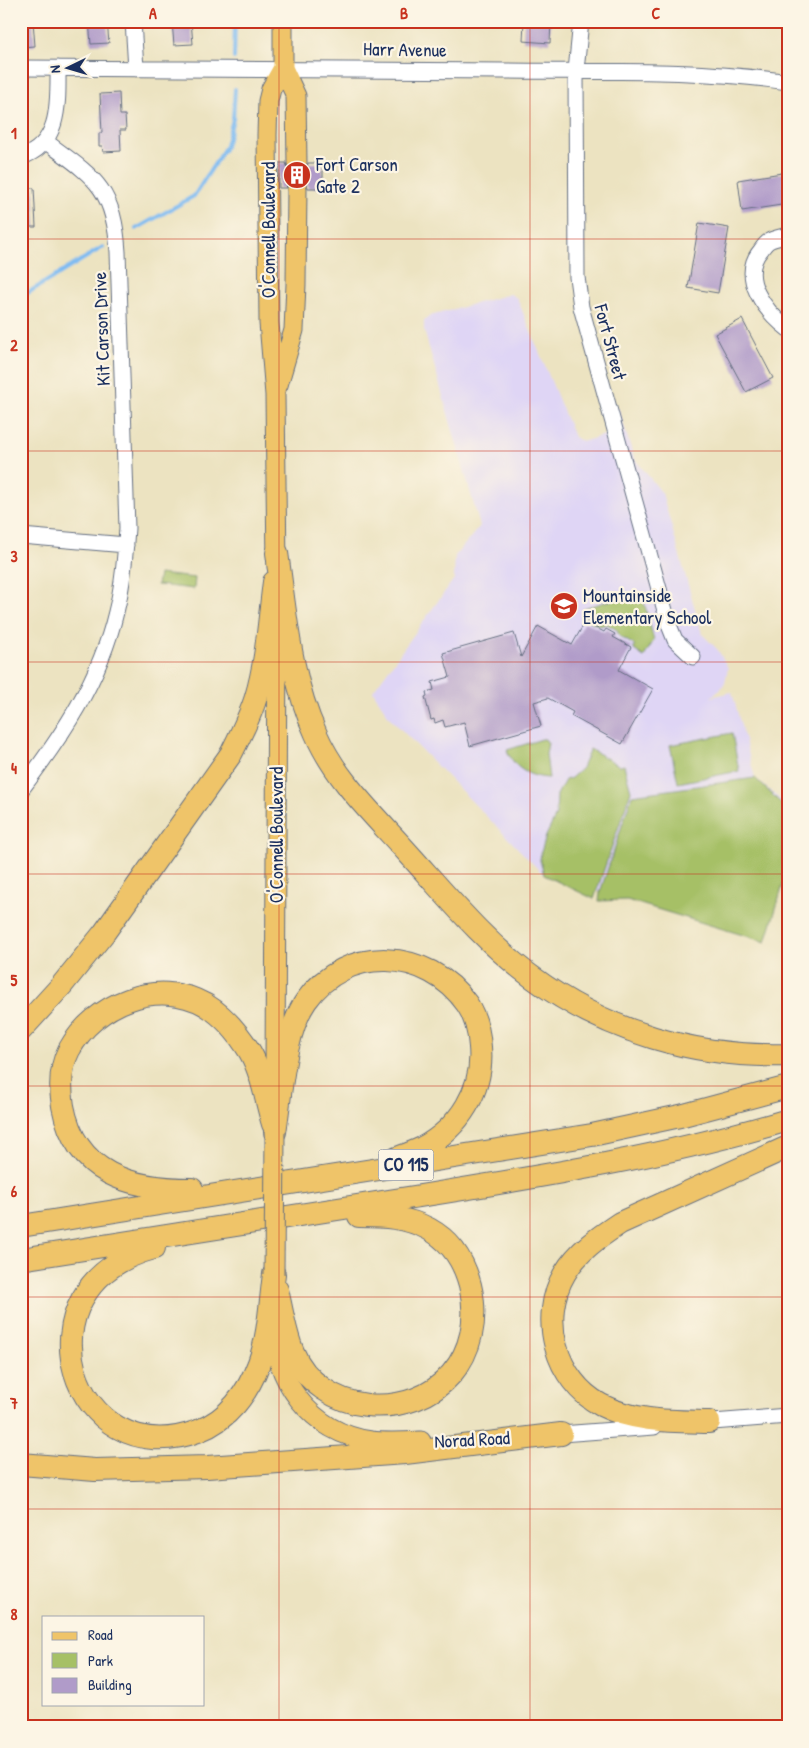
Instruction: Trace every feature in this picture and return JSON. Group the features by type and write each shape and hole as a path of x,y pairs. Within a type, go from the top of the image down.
{"highway":[{"path":"21,1030 62,985 104,933 231,754 253,706 263,667 277,554"},
{"path":"277,554 299,686 306,710 326,754 340,776 362,802 467,917 503,953 532,977 564,998 627,1029 660,1040 726,1054 788,1055"},
{"path":"275,1132 288,1045 296,1019 306,1001 332,975 346,967 362,962 397,960 426,969 440,977 467,1004 475,1021 480,1040 481,1058 476,1086 468,1105 454,1123 439,1137 421,1149 397,1158 297,1182"},
{"path":"254,1190 170,1189 141,1186 120,1179 100,1168 86,1156 73,1139 66,1120 61,1095 62,1074 68,1052 82,1031 98,1016 116,1004 133,998 151,994 170,995 206,1005 224,1019 237,1033 251,1054 275,1132"},
{"name":"CO 115","path":"21,1226 592,1135 680,1116 788,1087"},
{"name":"CO 115","path":"21,1258 462,1189 646,1157 788,1120"},
{"path":"709,1422 658,1420 617,1412 602,1406 580,1391 566,1373 557,1352 553,1330 553,1311 560,1282 583,1250 620,1223 788,1147"},
{"path":"274,1274 286,1329 294,1353 304,1370 317,1384 335,1396 355,1404 376,1406 397,1405 417,1400 435,1390 452,1375 463,1358 470,1340 474,1321 474,1304 466,1273 458,1255 444,1240 428,1228 398,1218 382,1216 298,1215"},
{"path":"255,1222 137,1253 112,1266 96,1279 84,1294 71,1327 71,1349 74,1369 82,1390 107,1421 123,1431 145,1437 172,1438 184,1436 214,1423 237,1404 249,1386 259,1364 266,1341 274,1274"},
{"path":"21,1464 95,1470 207,1467 405,1453 561,1434"}],"main road":[{"name":"O'Connell Boulevard","path":"283,21 283,68 296,96 297,163"},
{"name":"O'Connell Boulevard","path":"274,1274 277,554 275,395 269,324 268,101 271,89 283,68"},
{"path":"268,135 271,129 281,123 297,130"},
{"name":"O'Connell Boulevard","path":"275,395 294,330 297,188"},
{"path":"268,244 275,222 280,214 290,218 296,229"},
{"name":"Norad Road","path":"274,1274 273,1331 281,1369 288,1384 301,1403 314,1416 333,1428 369,1440 388,1443 561,1434"}],"street":[{"path":"133,21 136,69"},
{"name":"Fort Street","path":"581,21 576,71 577,276 580,307 669,624 676,640 693,657"},
{"name":"Harr Avenue","path":"21,68 576,71 706,74 788,82"},
{"path":"21,157 34,151 45,141 54,125 58,109 58,68"},
{"name":"Kit Carson Drive","path":"21,790 70,722 100,664 117,611 127,528 119,262 115,220 107,199 95,180 45,141"},
{"path":"788,235 768,242 754,258 751,276 759,296 770,313 788,329"},
{"path":"21,536 126,545"},
{"name":"Norad Road","path":"561,1434 788,1416"}],"shaded area":[{"name":"Mountainside Elementary School","path":"510,294 517,298 574,437 585,441 615,432 605,396 619,410 634,458 662,493 702,634 718,650 728,668 725,682 721,689 711,697 732,692 755,778 788,806 788,868 766,942 544,875 389,717 373,691 454,579 455,556 480,526 424,330 424,321 430,316"}],"green space":[{"path":"159,574 195,578 194,589 157,585"},
{"path":"629,595 644,602 654,640 644,657 634,650 634,645 619,636 617,630 607,624 600,626 586,619 584,608"},
{"path":"732,733 739,771 678,783 670,745"},
{"path":"545,739 548,743 546,754 549,778 529,774 518,767 507,750"},
{"path":"590,749 620,766 624,765 631,791 594,899 544,875 540,860 546,836 556,815 557,795 565,780 571,778 582,768"},
{"path":"755,778 788,808 788,868 766,942 627,900 599,901 600,892 632,795"}],"building":[{"path":"21,21 33,21 35,46 21,47"},
{"path":"89,21 107,21 109,43 91,44"},
{"path":"172,21 191,21 193,44 174,45"},
{"path":"524,21 551,21 550,43 523,41"},
{"path":"119,93 120,115 125,115 126,130 120,130 121,151 103,152 102,146 99,146 99,133 102,133 100,94"},
{"path":"279,163 286,163 291,173 297,174 307,168 308,163 323,163 323,188 308,188 307,183 303,179 297,177 292,178 288,182 286,188 279,188"},
{"path":"788,172 788,204 742,211 738,180"},
{"path":"24,187 34,188 36,227 25,227 25,223 21,223"},
{"path":"699,223 729,228 718,293 688,288"},
{"path":"742,319 773,378 746,392 715,334"},
{"path":"585,622 604,632 606,629 615,634 613,637 631,647 619,670 653,689 622,744 571,716 573,712 548,698 534,702 541,726 470,746 464,722 445,727 443,720 435,723 434,719 431,720 425,697 427,696 426,692 434,690 432,682 450,677 443,653 514,633 521,657 538,626 572,645"}],"waterway":[{"path":"234,58 235,21"},
{"path":"136,229 194,196 226,146 233,119 235,89"},
{"path":"21,297 103,247"}],"tunnel":[{"path":"297,163 297,188"}],"place":[{"name":"Fort Carson Gate 2","path":"297,175"},
{"name":"Mountainside Elementary School","path":"564,606"}]}
